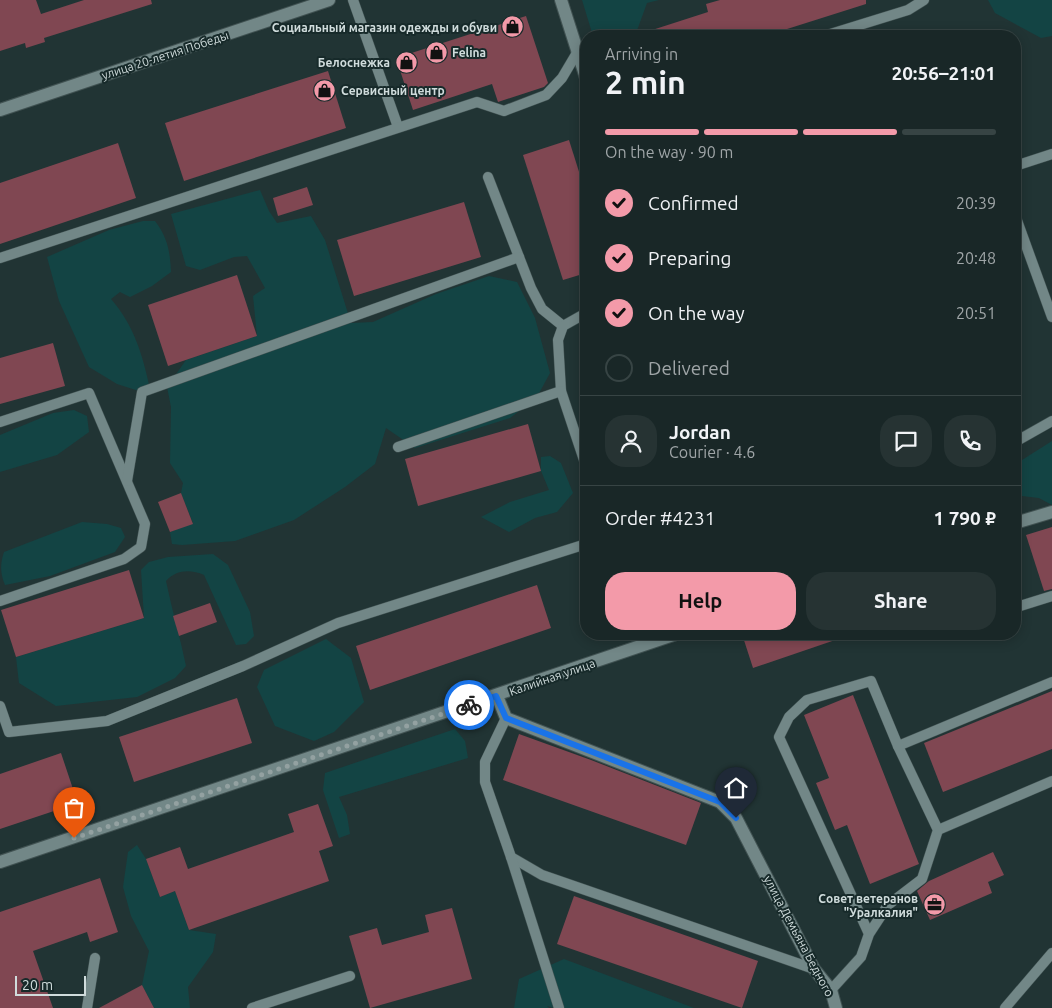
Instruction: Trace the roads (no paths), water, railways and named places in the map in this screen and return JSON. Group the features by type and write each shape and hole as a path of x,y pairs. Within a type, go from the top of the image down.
{"street":[{"name":"улица 20-летия Победы","path":"0,110 329,0"},
{"path":"561,0 580,58"},
{"path":"1021,521 1052,512"},
{"name":"Калийная улица","path":"0,862 659,640"},
{"path":"496,696 506,718"},
{"name":"улица Демьяна Бедного","path":"506,718 720,802 736,818 814,969 831,990 836,1008"}],"lane":[{"path":"353,0 398,127"},
{"path":"843,30 908,10 924,0"},
{"path":"0,258 477,102 504,111 546,95 562,78 578,51"},
{"path":"1021,164 1052,154"},
{"path":"488,177 531,288 542,309 563,326"},
{"path":"1021,231 1052,317"},
{"path":"127,481 142,392 519,257"},
{"path":"580,316 563,326 558,340 561,391 580,448"},
{"path":"398,447 561,391"},
{"path":"0,422 89,393 145,524 141,546 124,559 0,601"},
{"path":"1021,439 1052,421"},
{"path":"0,706 3,722 9,732 107,721 243,666 338,623 580,546"},
{"path":"1021,606 1052,596"},
{"path":"831,990 861,957 869,934 888,905 922,879 938,830 898,746 871,681 807,700 789,717 779,737 869,934"},
{"path":"898,746 1052,682"},
{"path":"506,718 485,762 485,782 512,857 559,1008"},
{"path":"938,830 1052,781"},
{"path":"512,857 542,875 814,969"},
{"path":"1005,1008 1052,953"},
{"path":"86,1008 95,958"},
{"path":"252,1008 350,976"}],"place":[{"name":"Социальный магазин одежды и обуви","path":"513,27"},
{"name":"Felina","path":"436,52"},
{"name":"Белоснежка","path":"406,62"},
{"name":"Сервисный центр","path":"325,90"},
{"name":"Совет ветеранов \"Уралкалия\"","path":"934,905"}]}
